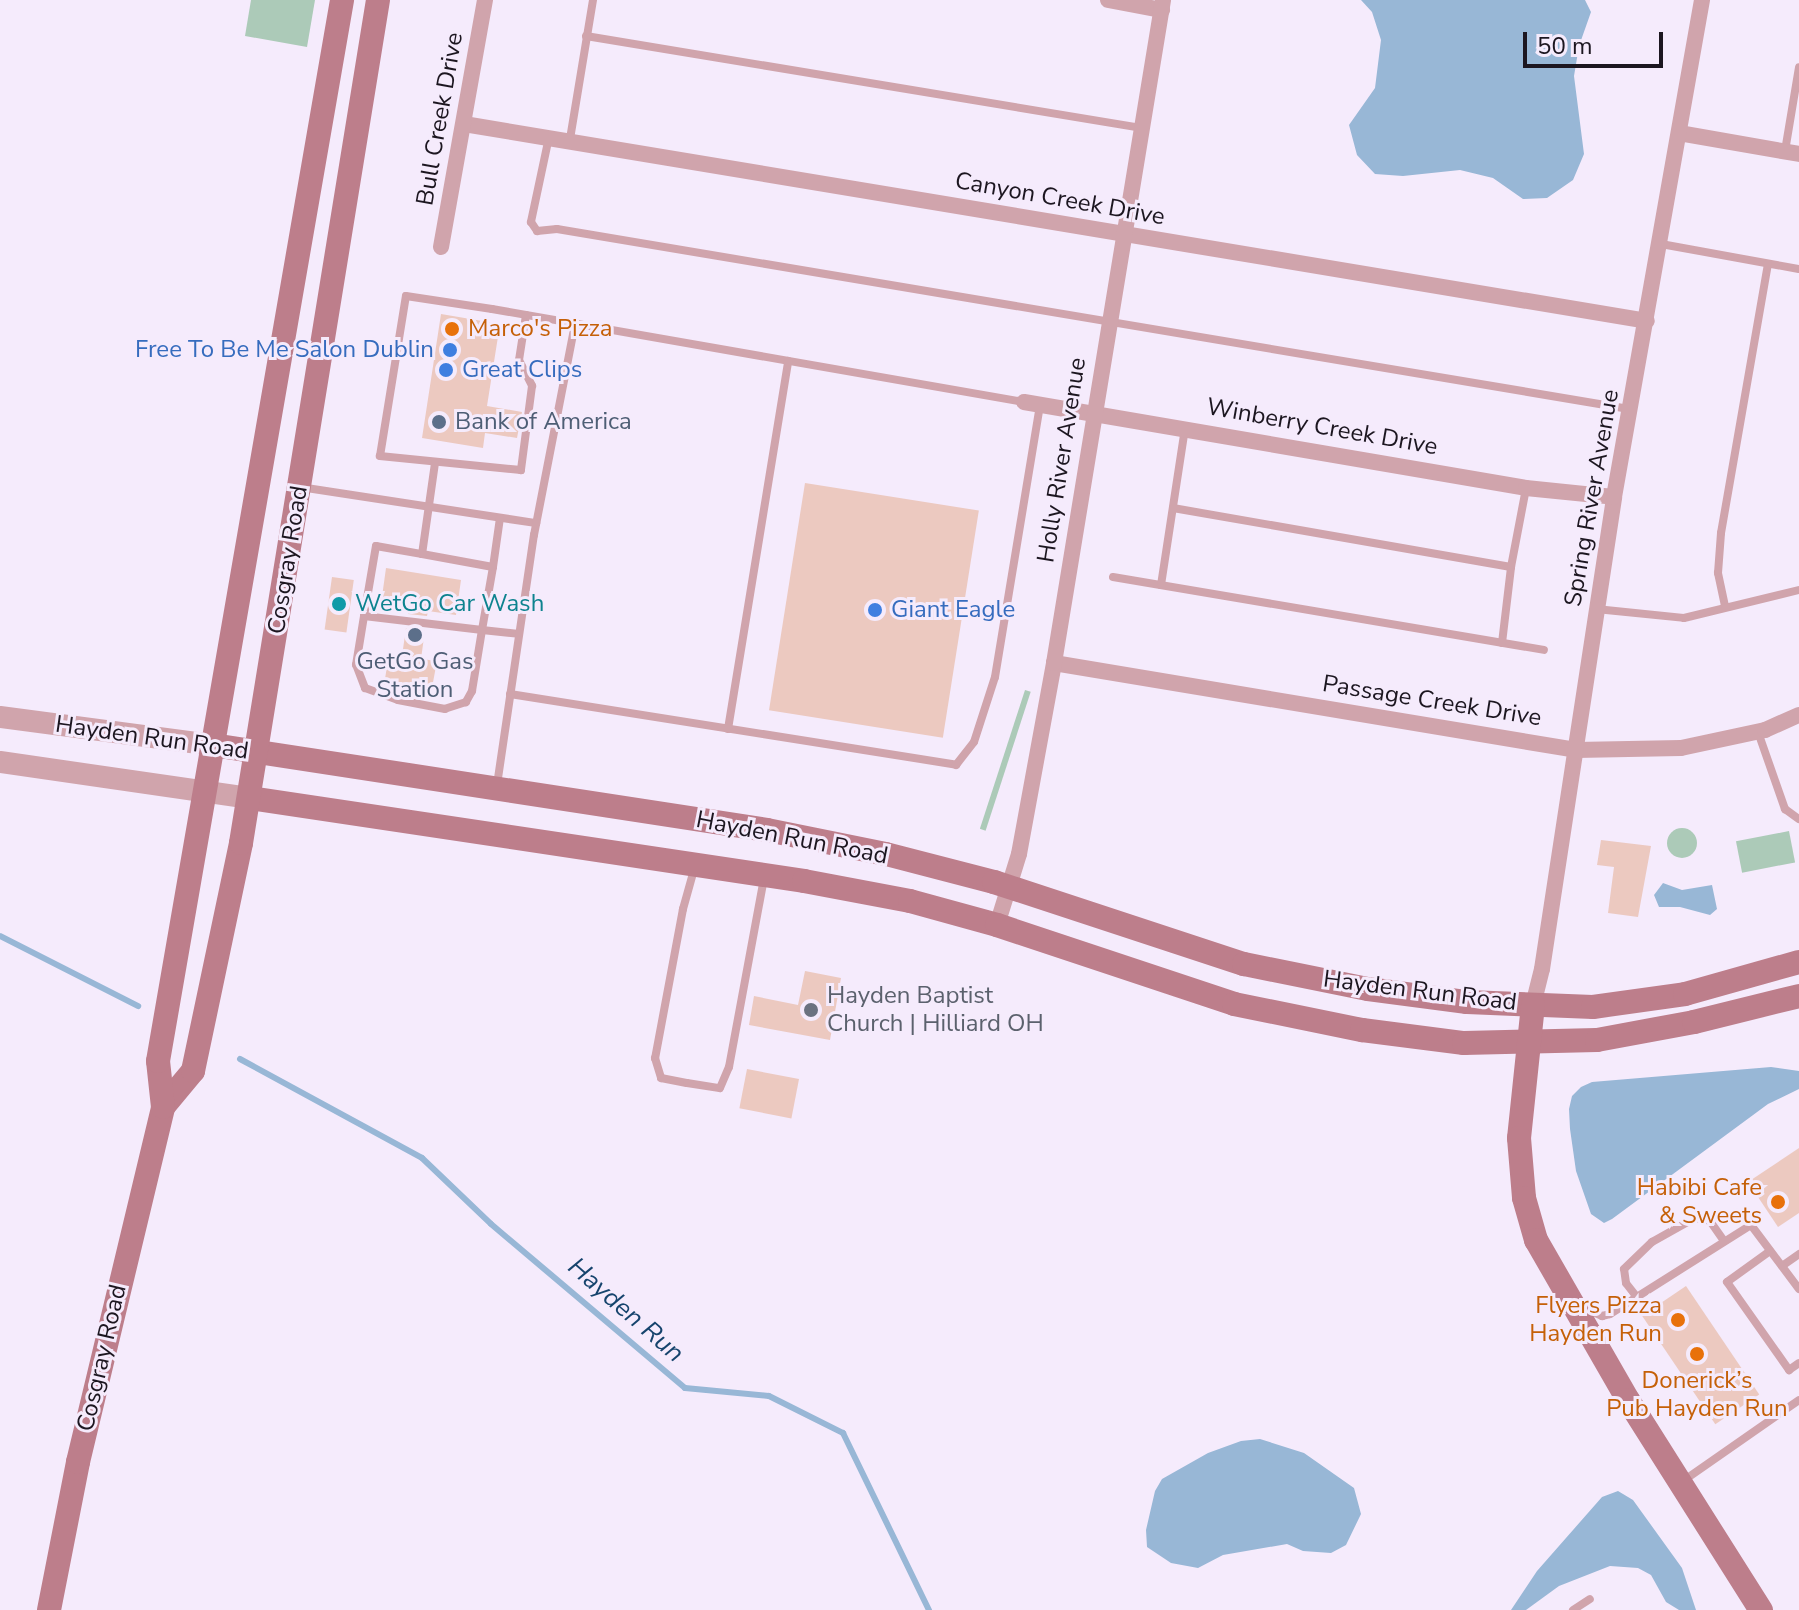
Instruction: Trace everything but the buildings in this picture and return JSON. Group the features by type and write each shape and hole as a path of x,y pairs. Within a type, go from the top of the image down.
{"main road":[{"name":"Cosgray Road","path":"49,1610 78,1462 163,1107 158,1061 342,0"},
{"name":"Cosgray Road","path":"163,1107 193,1071 250,798 378,0"},
{"name":"Hayden Run Road","path":"213,745 767,830 886,854 1008,887 1244,964 1381,991 1467,1002 1533,1005 1519,1138 1524,1198 1536,1240 1628,1400 1683,1481 1761,1610"},
{"name":"Hayden Run Road","path":"250,798 764,875 910,901 997,925 1234,1004 1362,1030 1464,1043 1527,1044"},
{"path":"1533,1005 1593,1007 1685,994 1799,962"},
{"path":"1527,1044 1597,1040 1694,1022 1799,996"}],"street":[{"name":"Bull Creek Drive","path":"441,247 485,0"},
{"path":"1108,0 1162,5"},
{"name":"Spring River Avenue","path":"1533,1005 1542,969 1614,497 1702,0"},
{"name":"Holly River Avenue","path":"997,925 1019,854 1054,663 1162,5"},
{"name":"Canyon Creek Drive","path":"464,124 570,139 1647,321"},
{"path":"1679,133 1792,153"},
{"name":"Winberry Creek Drive","path":"1032,403 1526,488 1614,497"},
{"name":"Passage Creek Drive","path":"1054,663 1576,750 1681,748 1757,731 1799,715"},
{"name":"Hayden Run Road","path":"0,717 213,745"},
{"name":"Hayden Run Road","path":"0,762 206,789 250,798"}],"lane":[{"path":"570,139 593,0"},
{"path":"586,36 1142,128"},
{"path":"1792,153 1799,67"},
{"path":"549,136 531,222 537,231 557,229 1631,409"},
{"path":"1661,244 1799,269"},
{"path":"1725,606 1718,573 1721,533 1768,264"},
{"path":"510,694 956,765 974,742 995,677 1032,403 526,315 406,296 380,456 521,470 532,386 519,360 526,315"},
{"path":"496,790 536,523 575,324"},
{"path":"728,729 788,361"},
{"path":"1161,585 1185,428"},
{"path":"422,554 435,463"},
{"path":"299,486 536,523"},
{"path":"1502,643 1511,567 1526,488"},
{"path":"1173,508 1511,567"},
{"path":"493,567 376,546 356,665 365,688 398,700 445,709 466,702 472,691 493,567 500,518"},
{"path":"1113,577 1544,650"},
{"path":"1596,609 1684,618 1799,590"},
{"path":"364,616 519,634"},
{"path":"1757,731 1785,809 1799,819"},
{"path":"695,865 683,909 655,1058 661,1078 720,1088 729,1067 764,875"},
{"path":"1636,1296 1626,1283 1624,1269 1652,1242 1695,1218 1710,1221 1724,1241"},
{"path":"1572,1302 1602,1316 1751,1225 1799,1289"},
{"path":"1770,1251 1727,1282 1789,1370 1799,1363"},
{"path":"1782,1266 1799,1254"},
{"path":"1683,1481 1799,1400"},
{"path":"1573,1610 1590,1599"}],"green space":[{"path":"251,0 315,0 307,47 245,36"},
{"path":"1025,690 1031,692 986,831 980,829"},
{"path":"1682,828 1693,832 1697,843 1693,854 1682,858 1671,854 1667,843 1671,832"},
{"path":"1789,831 1795,862 1742,873 1736,841"}],"water":[{"path":"1361,0 1585,0 1591,12 1579,46 1574,76 1584,154 1573,180 1547,198 1523,199 1493,178 1460,170 1403,176 1375,174 1357,155 1349,125 1375,88 1381,40 1372,12"},
{"path":"1663,883 1682,890 1712,885 1717,909 1710,915 1680,907 1659,907 1654,895"},
{"path":"1771,1067 1799,1071 1799,1089 1768,1104 1612,1219 1604,1223 1591,1214 1576,1171 1570,1129 1572,1096 1581,1087 1592,1082"},
{"path":"1260,1439 1304,1453 1354,1488 1361,1514 1346,1545 1331,1553 1303,1551 1287,1544 1223,1555 1198,1568 1171,1563 1147,1547 1146,1530 1155,1491 1162,1479 1208,1453 1241,1441"},
{"path":"1618,1491 1633,1500 1682,1568 1696,1610 1679,1610 1666,1602 1651,1575 1638,1568 1610,1566 1559,1586 1526,1610 1511,1610 1537,1571 1602,1497"}],"waterway":[{"name":"Hayden Run","path":"0,936 138,1006"},
{"name":"Hayden Run","path":"240,1059 422,1158 491,1224 685,1388 769,1396 843,1433 929,1610"}],"place":[{"name":"Marco's Pizza","path":"452,329"},
{"name":"Free To Be Me Salon Dublin","path":"450,350"},
{"name":"Great Clips","path":"446,370"},
{"name":"Bank of America","path":"439,422"},
{"name":"WetGo Car Wash","path":"339,604"},
{"name":"Giant Eagle","path":"875,610"},
{"name":"GetGo Gas Station","path":"415,635"},
{"name":"Hayden Baptist Church | Hilliard OH","path":"811,1010"},
{"name":"Habibi Cafe & Sweets","path":"1778,1202"},
{"name":"Flyers Pizza Hayden Run","path":"1678,1320"},
{"name":"Donerick’s Pub Hayden Run","path":"1697,1354"}]}
